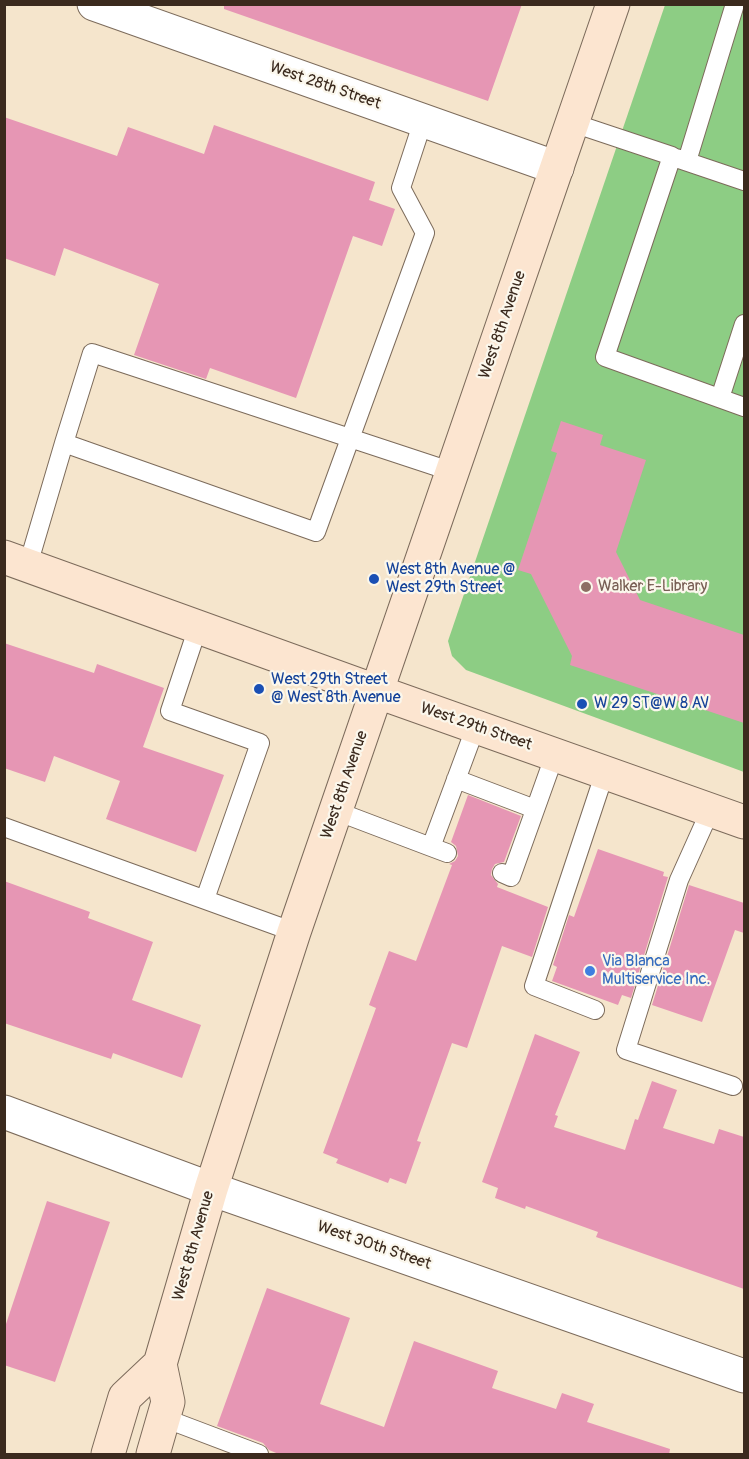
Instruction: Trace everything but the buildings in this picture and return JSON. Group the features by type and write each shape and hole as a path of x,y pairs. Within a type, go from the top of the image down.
{"street":[{"name":"West 28th Street","path":"94,4 557,168"},
{"name":"West 8th Avenue","path":"153,1455 168,1402 160,1364 211,1189 294,932 613,4"},
{"name":"West 29th Street","path":"16,561 378,693 735,818"},
{"name":"West 30th Street","path":"4,1112 211,1189 744,1376"},
{"path":"108,1455 125,1397 160,1364"}],"lane":[{"path":"735,4 605,357 744,407"},
{"path":"64,443 316,532 425,233 401,188 423,121"},
{"path":"573,123 744,181"},
{"path":"720,398 744,324"},
{"path":"16,561 64,443 92,352 453,472"},
{"path":"198,627 170,711 260,743 205,899"},
{"path":"336,811 439,850 449,823 456,779 476,726"},
{"path":"501,873 511,877 516,847 535,809 555,754"},
{"path":"595,1010 534,986 605,772"},
{"path":"456,779 535,809"},
{"path":"734,1086 626,1050 679,880 735,818"},
{"path":"4,827 294,932"},
{"path":"164,1418 259,1455"}],"green space":[{"path":"665,5 744,5 744,772 466,670 452,656 448,641"}],"place":[{"name":"West 8th Avenue @ West 29th Street","path":"374,579"},
{"name":"Walker E-Library","path":"586,587"},
{"name":"West 29th Street @ West 8th Avenue","path":"259,689"},
{"name":"W 29 ST@W 8 AV","path":"582,704"},
{"name":"Via Blanca Multiservice Inc.","path":"590,971"}]}
